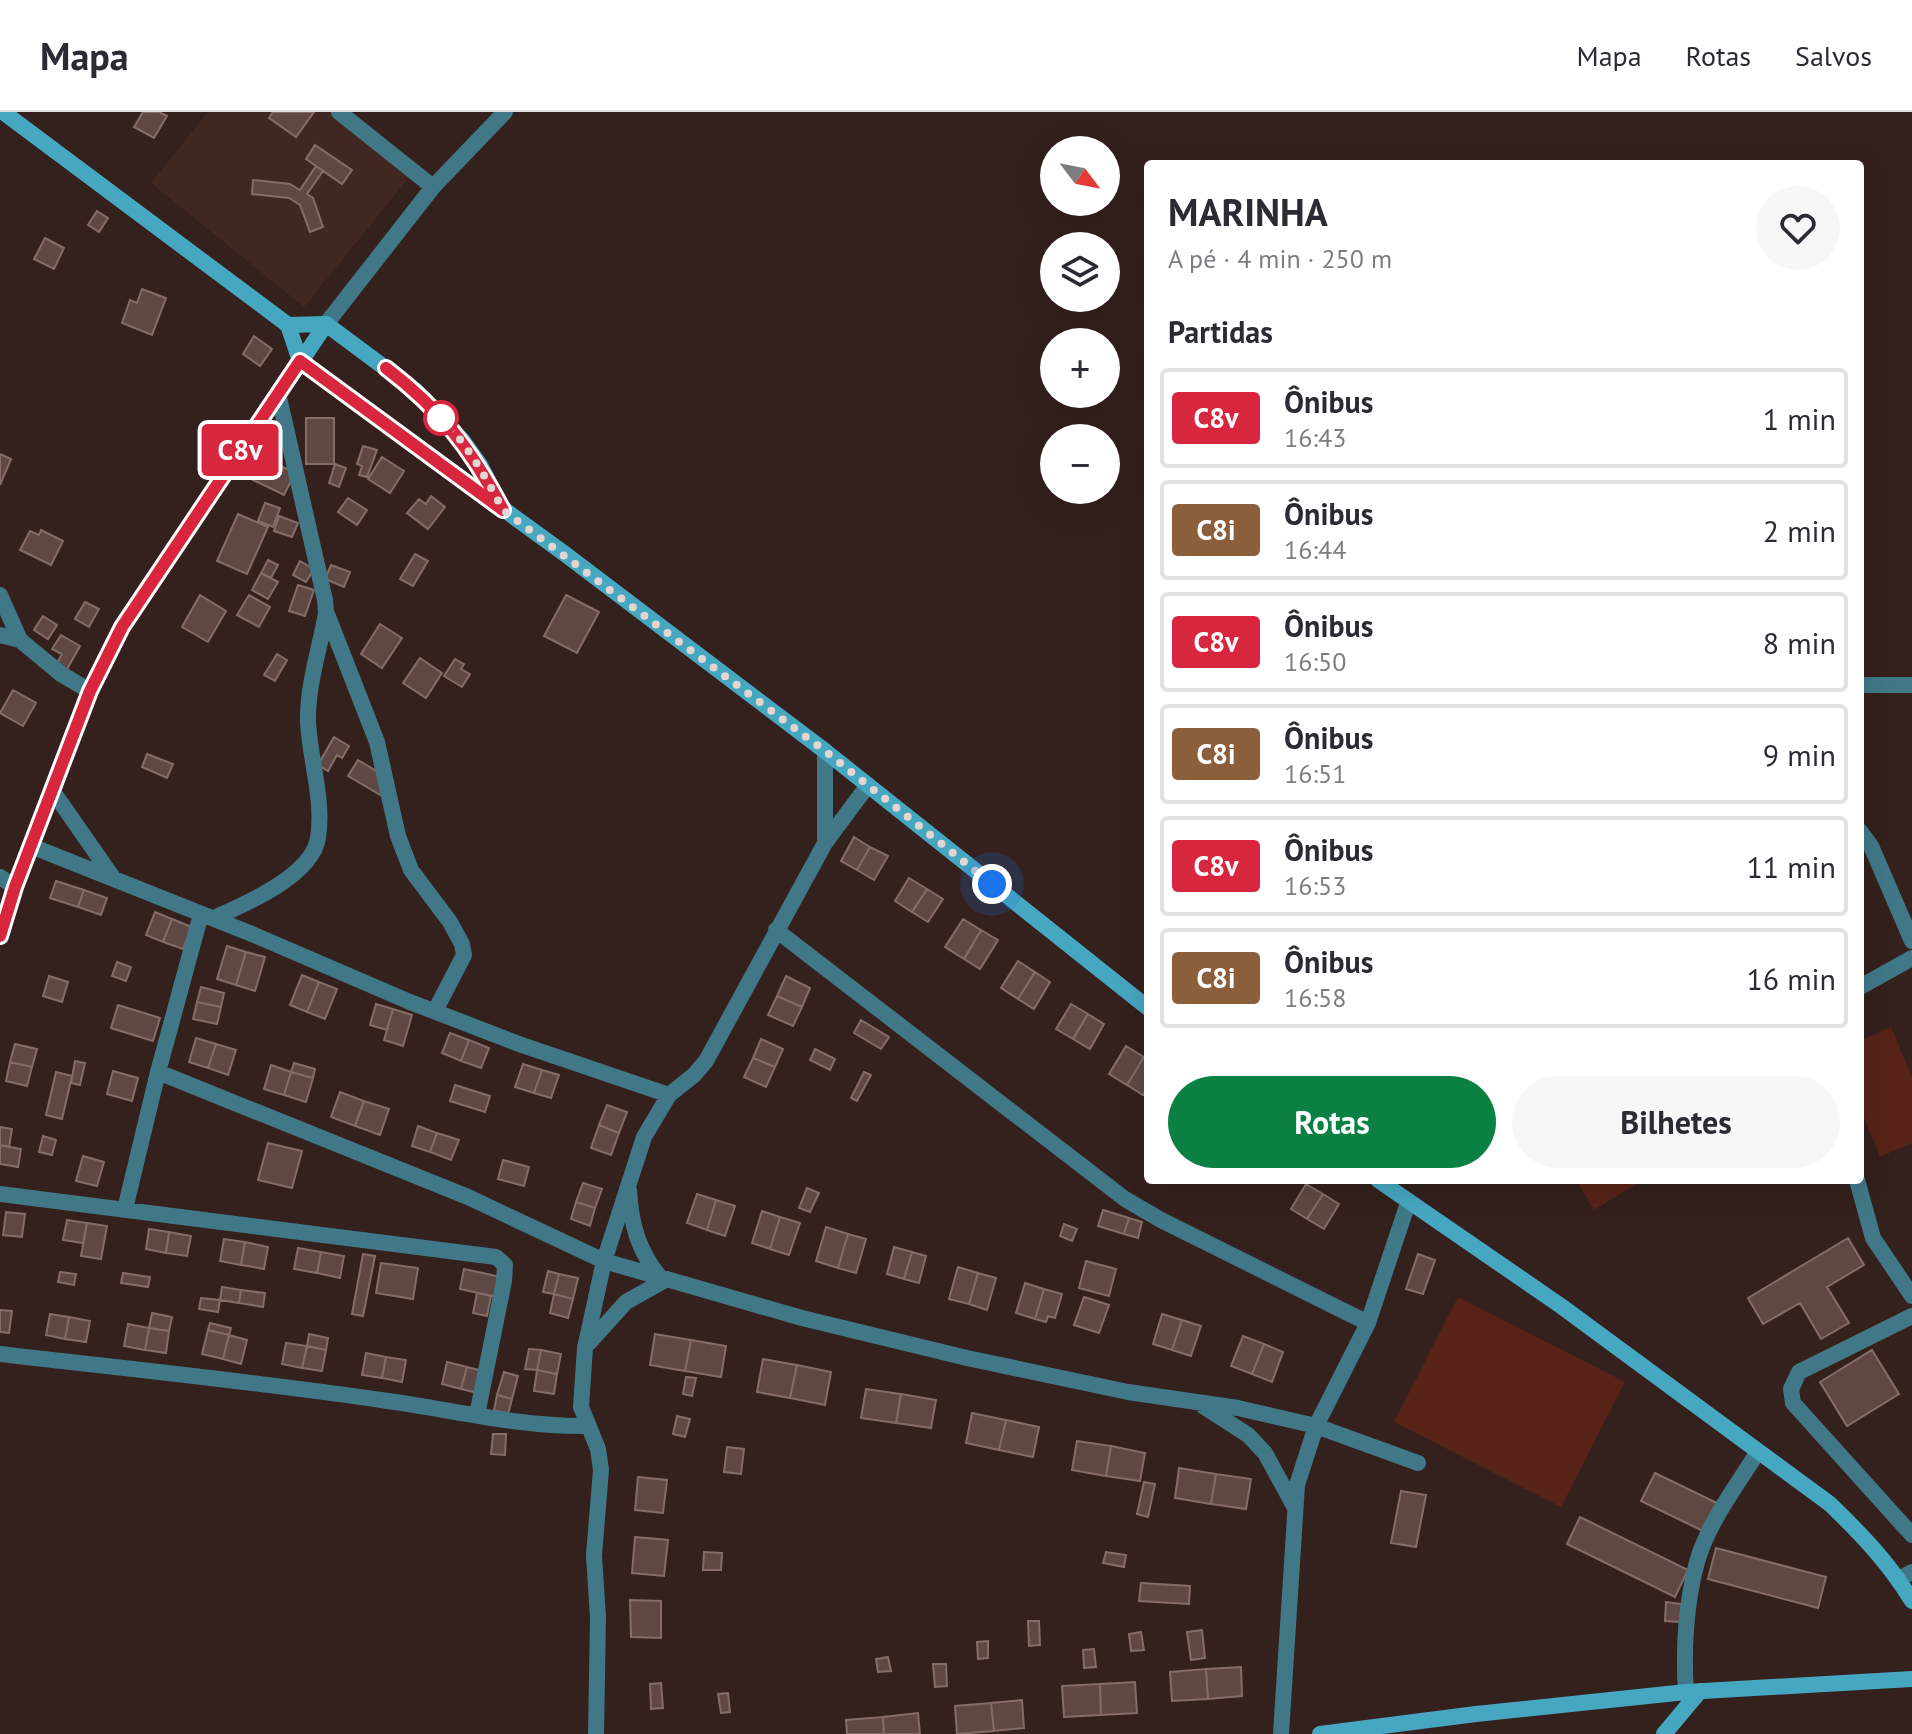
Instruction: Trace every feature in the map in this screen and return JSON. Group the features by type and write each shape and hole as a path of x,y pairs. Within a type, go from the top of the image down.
{"street":[{"path":"339,112 433,187"},
{"path":"0,936 15,887 90,691 122,627 326,324 433,187 505,112"},
{"path":"7,113 288,325 300,361 825,751 1144,1005"},
{"path":"288,325 326,324 425,401 462,440 480,465 503,510"},
{"path":"278,393 303,495 326,613 377,742 398,836 411,870 450,922 462,944 464,955 435,1011"},
{"path":"0,595 20,640"},
{"path":"208,916 267,893 311,855 318,842 319,821 309,711 326,613"},
{"path":"0,635 20,640 61,674 90,691"},
{"path":"1864,685 1912,685"},
{"path":"825,751 825,843"},
{"path":"596,1734 598,1617 594,1555 601,1470 598,1449 581,1407 585,1348 604,1261 644,1137 669,1095 706,1061 825,843 868,785"},
{"path":"52,790 115,880"},
{"path":"1864,836 1912,941"},
{"path":"31,846 519,1044 669,1095"},
{"path":"0,877 15,887"},
{"path":"125,1209 158,1072 208,916"},
{"path":"776,930 1125,1199 1368,1323"},
{"path":"1864,985 1912,958"},
{"path":"158,1072 468,1197 604,1261 802,1318 967,1358 1128,1392 1238,1408 1316,1426 1418,1463"},
{"path":"628,1181 631,1222 638,1244 663,1278"},
{"path":"1383,1184 1561,1306 1830,1504 1906,1576 1912,1601"},
{"path":"1858,1184 1873,1238 1912,1296"},
{"path":"0,1194 501,1259 505,1265 504,1281 477,1415"},
{"path":"1281,1734 1297,1485 1316,1426 1368,1323 1408,1203"},
{"path":"585,1348 626,1302 663,1278"},
{"path":"1912,1316 1799,1372 1791,1389 1793,1403 1912,1535"},
{"path":"0,1354 389,1401 477,1415 587,1426"},
{"path":"1198,1402 1248,1435 1265,1453 1295,1510"},
{"path":"1664,1734 1693,1691 1685,1650 1690,1595 1698,1560 1712,1527 1757,1453"},
{"path":"1320,1734 1693,1691 1912,1679"}],"shaded area":[{"path":"208,112 333,112 411,175 304,307 151,183"},
{"path":"1891,1027 1912,1077 1912,1143 1880,1157 1864,1118 1864,1039"},
{"path":"1578,1184 1636,1184 1594,1210"},
{"path":"1458,1297 1625,1382 1561,1507 1394,1422"}],"building":[{"path":"143,112 159,112 167,116 154,138 134,127"},
{"path":"273,112 314,112 296,137 269,118"},
{"path":"315,145 352,170 342,184 306,159"},
{"path":"316,166 323,171 307,194 313,198 323,227 310,232 300,205 289,198 252,194 253,180 290,184 300,190"},
{"path":"97,211 108,218 99,232 88,225"},
{"path":"45,238 64,248 54,269 34,259"},
{"path":"142,289 166,298 152,335 122,323 130,300 137,303"},
{"path":"254,336 272,349 260,366 243,354"},
{"path":"306,418 334,418 334,464 306,464"},
{"path":"363,446 377,450 367,477 359,475 362,466 357,464"},
{"path":"0,454 11,459 0,485"},
{"path":"382,457 404,471 390,493 368,479"},
{"path":"264,458 295,473 284,495 253,480"},
{"path":"335,464 346,468 339,487 329,483"},
{"path":"431,496 445,507 428,529 407,513 419,499 426,504"},
{"path":"348,498 367,510 357,525 338,512"},
{"path":"265,503 280,508 273,527 258,521"},
{"path":"238,514 268,527 247,574 217,561"},
{"path":"279,516 298,523 292,537 274,531"},
{"path":"41,530 63,541 51,565 20,550 30,531 39,535"},
{"path":"415,554 428,561 413,586 400,579"},
{"path":"268,560 278,565 271,578 261,573"},
{"path":"300,561 314,569 306,582 293,575"},
{"path":"331,565 350,572 344,587 325,579"},
{"path":"261,573 278,582 268,599 252,590"},
{"path":"298,585 314,590 305,616 289,611"},
{"path":"200,595 226,611 208,642 182,627"},
{"path":"249,595 270,607 259,627 237,615"},
{"path":"566,595 599,612 577,653 544,636"},
{"path":"85,602 99,609 89,627 75,619"},
{"path":"43,616 57,625 48,639 34,630"},
{"path":"380,624 402,638 382,668 361,654"},
{"path":"61,635 80,646 66,671 56,665 62,654 52,649"},
{"path":"277,654 287,660 275,681 264,675"},
{"path":"420,658 442,673 426,698 403,683"},
{"path":"455,659 464,664 461,669 470,674 462,687 444,676"},
{"path":"13,690 36,703 23,726 0,713"},
{"path":"334,737 349,746 342,758 337,755 328,771 318,765"},
{"path":"147,754 173,764 167,778 142,767"},
{"path":"358,760 393,781 384,797 348,776"},
{"path":"854,837 870,847 857,870 841,861"},
{"path":"870,847 888,856 874,880 857,870"},
{"path":"909,878 927,889 912,912 895,901"},
{"path":"56,881 84,890 78,907 50,898"},
{"path":"927,889 943,899 928,922 912,912"},
{"path":"84,890 107,898 101,915 78,907"},
{"path":"155,912 172,919 163,942 146,935"},
{"path":"172,919 192,927 183,949 163,942"},
{"path":"963,919 981,930 964,959 945,947"},
{"path":"981,930 998,940 980,969 964,959"},
{"path":"227,946 246,952 236,985 217,979"},
{"path":"246,952 265,957 255,991 236,985"},
{"path":"1018,961 1035,972 1018,999 1001,988"},
{"path":"117,962 131,967 126,981 112,976"},
{"path":"1035,972 1050,982 1034,1009 1018,999"},
{"path":"302,975 319,982 307,1012 290,1005"},
{"path":"49,976 68,982 62,1002 43,996"},
{"path":"786,976 810,988 802,1007 777,996"},
{"path":"319,982 337,989 325,1019 307,1012"},
{"path":"201,987 224,993 221,1007 197,1002"},
{"path":"777,996 802,1007 793,1026 768,1015"},
{"path":"197,1002 221,1007 217,1024 193,1019"},
{"path":"376,1004 393,1009 387,1030 370,1025"},
{"path":"1071,1004 1088,1014 1073,1039 1056,1029"},
{"path":"118,1005 160,1018 153,1041 111,1028"},
{"path":"393,1009 412,1015 403,1046 384,1040"},
{"path":"1088,1014 1104,1024 1090,1049 1073,1039"},
{"path":"861,1020 889,1037 881,1049 854,1033"},
{"path":"450,1033 469,1040 461,1061 442,1053"},
{"path":"196,1038 216,1044 208,1068 189,1062"},
{"path":"761,1039 783,1049 775,1067 753,1058"},
{"path":"469,1040 489,1048 481,1068 461,1061"},
{"path":"15,1044 37,1049 32,1067 10,1062"},
{"path":"216,1044 236,1050 228,1075 208,1068"},
{"path":"1126,1046 1144,1057 1127,1085 1109,1074"},
{"path":"815,1049 835,1059 830,1070 810,1060"},
{"path":"1144,1057 1144,1093 1127,1085"},
{"path":"753,1058 775,1067 766,1087 744,1077"},
{"path":"75,1061 85,1063 80,1085 71,1083"},
{"path":"10,1062 32,1067 27,1086 6,1081"},
{"path":"294,1063 315,1069 313,1078 291,1072"},
{"path":"523,1064 542,1070 534,1093 515,1087"},
{"path":"271,1065 291,1072 284,1095 264,1089"},
{"path":"542,1070 559,1075 551,1098 534,1093"},
{"path":"113,1071 138,1078 132,1101 107,1094"},
{"path":"56,1072 72,1076 62,1119 46,1115"},
{"path":"291,1072 313,1078 306,1102 284,1095"},
{"path":"864,1072 871,1075 857,1101 851,1098"},
{"path":"455,1085 490,1096 485,1112 450,1101"},
{"path":"340,1092 364,1101 355,1126 331,1117"},
{"path":"364,1101 389,1109 380,1135 355,1126"},
{"path":"607,1105 627,1112 619,1133 599,1125"},
{"path":"599,1125 619,1133 611,1155 591,1148"},
{"path":"418,1126 437,1133 430,1152 412,1146"},
{"path":"0,1127 12,1129 9,1147 0,1145"},
{"path":"437,1133 459,1140 451,1160 430,1152"},
{"path":"43,1136 56,1140 52,1155 39,1152"},
{"path":"268,1143 302,1151 292,1188 258,1180"},
{"path":"0,1145 21,1149 18,1167 0,1164"},
{"path":"83,1156 104,1162 97,1186 76,1181"},
{"path":"503,1160 529,1167 524,1186 498,1179"},
{"path":"583,1183 602,1189 595,1208 576,1202"},
{"path":"1306,1184 1323,1194 1307,1219 1291,1209"},
{"path":"807,1188 819,1193 810,1212 799,1208"},
{"path":"697,1194 716,1200 707,1230 687,1223"},
{"path":"1323,1194 1339,1204 1324,1229 1307,1219"},
{"path":"716,1200 735,1206 725,1236 707,1230"},
{"path":"576,1202 595,1208 590,1226 571,1219"},
{"path":"1103,1210 1129,1218 1124,1234 1098,1226"},
{"path":"762,1211 780,1217 770,1249 752,1243"},
{"path":"6,1212 25,1214 22,1237 3,1235"},
{"path":"780,1217 800,1223 789,1255 770,1249"},
{"path":"1129,1218 1142,1222 1138,1238 1124,1234"},
{"path":"67,1220 87,1223 83,1243 63,1240"},
{"path":"87,1223 107,1226 101,1259 81,1256"},
{"path":"1064,1224 1077,1229 1072,1241 1060,1236"},
{"path":"826,1227 848,1234 838,1268 816,1261"},
{"path":"149,1229 169,1232 166,1253 146,1249"},
{"path":"169,1232 191,1236 187,1256 166,1253"},
{"path":"848,1234 866,1239 856,1273 838,1268"},
{"path":"1848,1238 1864,1265 1827,1287 1849,1323 1821,1339 1800,1303 1763,1324 1748,1298"},
{"path":"224,1239 245,1242 241,1265 220,1261"},
{"path":"245,1242 268,1247 264,1269 241,1265"},
{"path":"894,1247 912,1252 904,1279 887,1274"},
{"path":"298,1248 321,1252 317,1273 294,1269"},
{"path":"321,1252 344,1256 340,1278 317,1273"},
{"path":"912,1252 926,1256 919,1283 904,1279"},
{"path":"363,1254 375,1256 363,1316 352,1314"},
{"path":"1418,1254 1435,1260 1423,1294 1406,1289"},
{"path":"1086,1261 1116,1269 1109,1296 1079,1288"},
{"path":"381,1263 418,1268 413,1299 376,1293"},
{"path":"958,1267 978,1273 969,1304 949,1299"},
{"path":"464,1269 501,1277 497,1297 460,1289"},
{"path":"548,1271 559,1274 554,1294 543,1292"},
{"path":"60,1272 76,1274 74,1285 58,1282"},
{"path":"123,1273 150,1277 148,1287 121,1283"},
{"path":"978,1273 996,1278 987,1310 969,1304"},
{"path":"559,1274 578,1278 573,1299 554,1294"},
{"path":"1025,1283 1044,1289 1035,1319 1016,1313"},
{"path":"222,1287 241,1290 239,1303 220,1300"},
{"path":"1044,1289 1062,1294 1055,1318 1048,1316 1046,1322 1035,1319"},
{"path":"241,1290 265,1293 263,1307 239,1303"},
{"path":"477,1293 491,1296 487,1316 473,1313"},
{"path":"554,1294 573,1299 568,1318 550,1313"},
{"path":"1084,1297 1109,1305 1099,1333 1074,1325"},
{"path":"201,1298 220,1300 218,1312 199,1309"},
{"path":"0,1310 12,1311 9,1333 0,1332"},
{"path":"152,1313 172,1317 169,1331 149,1328"},
{"path":"50,1314 69,1317 65,1339 46,1335"},
{"path":"1162,1314 1182,1320 1172,1350 1153,1344"},
{"path":"69,1317 90,1321 86,1342 65,1339"},
{"path":"1182,1320 1201,1326 1191,1356 1172,1350"},
{"path":"210,1323 231,1328 229,1335 208,1330"},
{"path":"128,1324 149,1328 145,1350 124,1346"},
{"path":"149,1328 169,1331 166,1353 145,1350"},
{"path":"208,1330 229,1335 223,1359 202,1354"},
{"path":"309,1334 328,1338 326,1350 307,1346"},
{"path":"655,1334 691,1340 685,1371 650,1365"},
{"path":"229,1335 247,1340 241,1364 223,1359"},
{"path":"1243,1336 1264,1344 1252,1374 1231,1366"},
{"path":"691,1340 726,1346 721,1377 685,1371"},
{"path":"286,1343 307,1346 302,1368 282,1364"},
{"path":"1264,1344 1283,1352 1272,1382 1252,1374"},
{"path":"307,1346 326,1350 322,1371 302,1368"},
{"path":"529,1349 541,1350 537,1370 525,1369"},
{"path":"541,1350 561,1354 557,1374 537,1370"},
{"path":"1872,1350 1899,1394 1847,1426 1820,1382"},
{"path":"366,1353 386,1357 382,1378 362,1375"},
{"path":"386,1357 406,1360 402,1382 382,1378"},
{"path":"763,1359 797,1365 790,1398 757,1392"},
{"path":"447,1362 467,1367 461,1389 442,1384"},
{"path":"797,1365 831,1372 825,1405 790,1398"},
{"path":"467,1367 483,1371 478,1393 461,1389"},
{"path":"537,1370 557,1374 554,1394 534,1391"},
{"path":"504,1372 518,1376 512,1399 497,1395"},
{"path":"686,1377 696,1378 692,1396 683,1394"},
{"path":"866,1389 901,1394 896,1423 861,1418"},
{"path":"901,1394 936,1400 931,1428 896,1423"},
{"path":"497,1395 512,1399 508,1414 494,1410"},
{"path":"972,1413 1006,1420 999,1450 966,1443"},
{"path":"677,1416 690,1419 685,1437 673,1434"},
{"path":"1006,1420 1039,1427 1033,1457 999,1450"},
{"path":"493,1434 506,1434 505,1455 491,1454"},
{"path":"1077,1441 1111,1446 1106,1476 1072,1470"},
{"path":"1111,1446 1145,1453 1140,1481 1106,1476"},
{"path":"727,1447 744,1449 741,1474 724,1472"},
{"path":"1179,1468 1216,1474 1211,1504 1175,1498"},
{"path":"1655,1473 1721,1505 1707,1533 1641,1501"},
{"path":"1216,1474 1251,1479 1246,1509 1211,1504"},
{"path":"638,1477 667,1480 663,1513 635,1510"},
{"path":"1144,1482 1155,1484 1148,1517 1137,1514"},
{"path":"1401,1491 1426,1495 1416,1547 1391,1543"},
{"path":"1580,1517 1688,1570 1675,1597 1567,1544"},
{"path":"635,1537 668,1540 664,1576 632,1573"},
{"path":"1716,1548 1826,1577 1818,1608 1708,1579"},
{"path":"704,1552 722,1553 721,1570 703,1570"},
{"path":"1106,1552 1126,1555 1124,1567 1103,1563"},
{"path":"1141,1583 1190,1586 1189,1604 1139,1601"},
{"path":"630,1600 661,1601 661,1638 631,1637"},
{"path":"1666,1602 1682,1604 1680,1622 1665,1621"},
{"path":"1028,1621 1039,1621 1040,1645 1029,1646"},
{"path":"1202,1630 1205,1658 1191,1660 1187,1632"},
{"path":"1141,1632 1144,1650 1131,1651 1129,1634"},
{"path":"988,1641 988,1658 978,1659 977,1642"},
{"path":"1094,1649 1096,1667 1084,1668 1083,1650"},
{"path":"888,1657 891,1671 878,1672 876,1659"},
{"path":"933,1664 946,1664 947,1686 935,1687"},
{"path":"1241,1667 1242,1696 1208,1699 1206,1669"},
{"path":"1206,1669 1208,1699 1172,1701 1170,1672"},
{"path":"1135,1682 1137,1713 1101,1715 1100,1684"},
{"path":"661,1683 663,1708 651,1709 650,1684"},
{"path":"1100,1684 1101,1715 1064,1717 1062,1686"},
{"path":"728,1693 730,1712 721,1713 718,1694"},
{"path":"1022,1700 1024,1728 994,1731 991,1703"},
{"path":"991,1703 994,1731 957,1734 955,1706"},
{"path":"918,1713 920,1734 884,1734 883,1717"},
{"path":"883,1717 884,1734 847,1734 846,1720"}],"bus line":[{"name":"C8v","path":"0,936 15,887 90,691 122,627 300,361 503,510 480,465 462,440 416,391 386,368"}],"route":[{"path":"441,418 480,465 503,510 825,751 992,884"}]}
